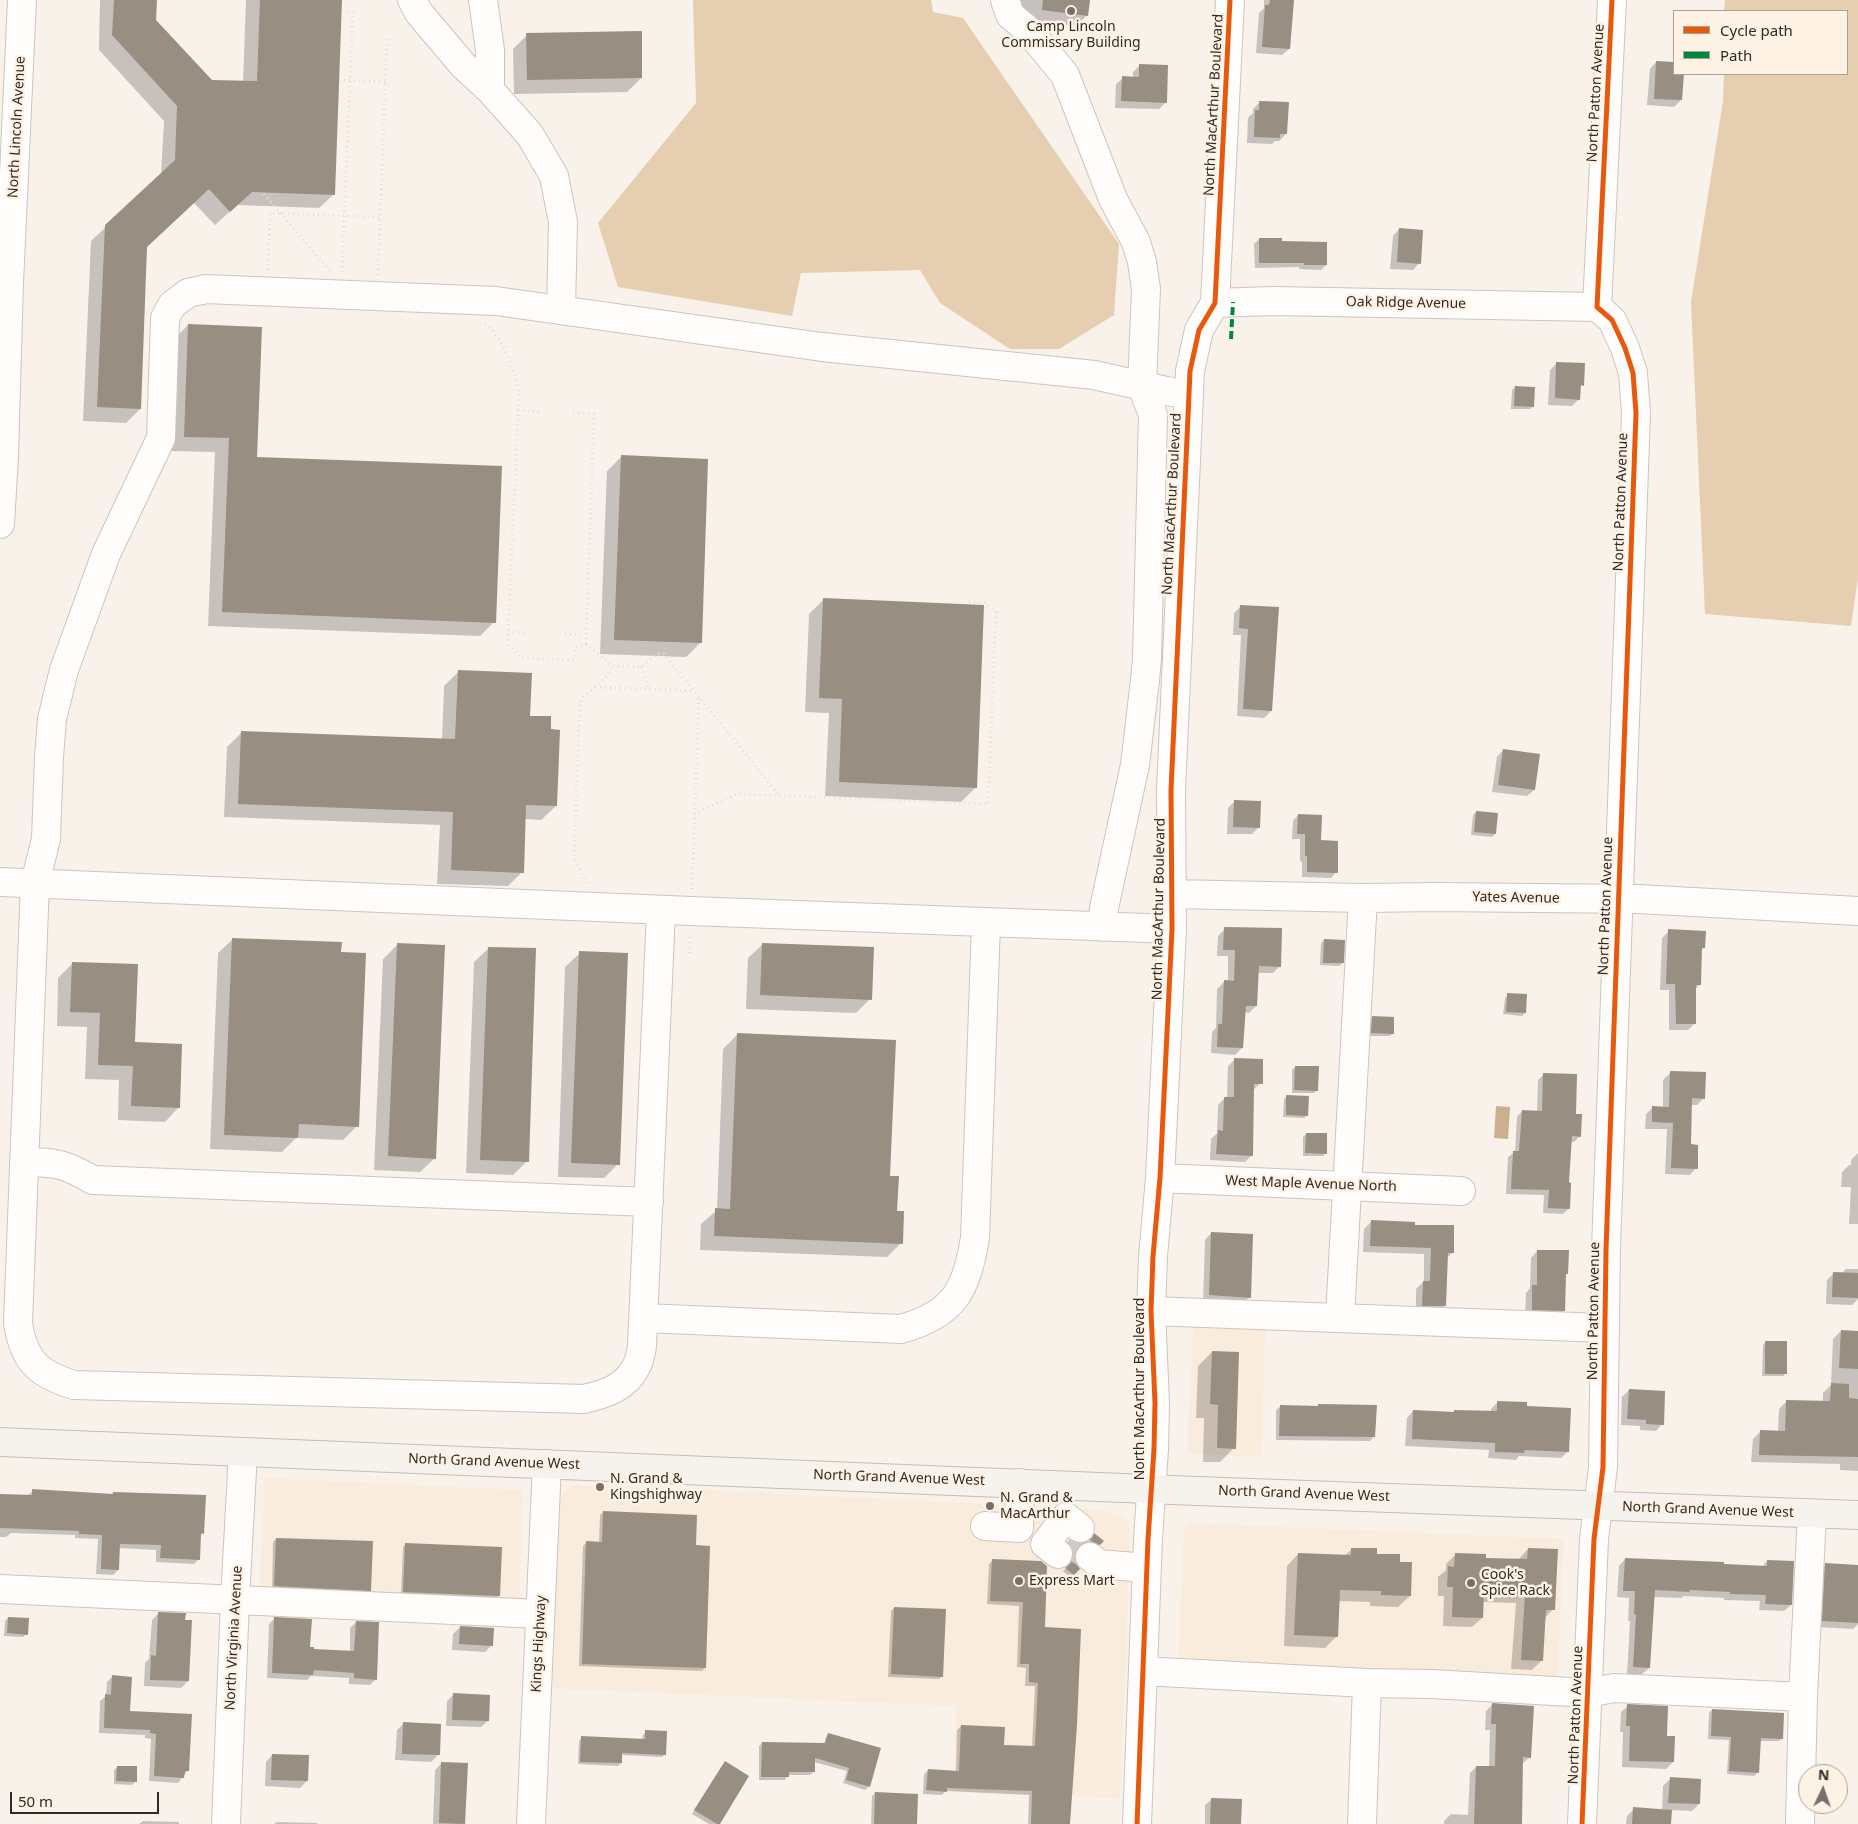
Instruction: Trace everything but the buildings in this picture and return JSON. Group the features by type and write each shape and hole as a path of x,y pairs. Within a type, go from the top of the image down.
{"main road":[{"name":"North Grand Avenue West","path":"0,1442 1151,1489 1858,1515"}],"street":[{"name":"North Lincoln Avenue","path":"0,524 22,0"},
{"path":"412,0 419,12 463,65 490,90 530,135 554,176 563,222 561,310"},
{"path":"483,0 490,50 490,90"},
{"path":"1005,0 1010,16 1028,30 1065,75 1113,199 1136,242 1142,262 1146,289 1142,386 1153,415 1148,658 1135,765 1104,908 1103,927"},
{"name":"North MacArthur Boulevard","path":"1137,1824 1147,1568 1154,1449 1155,1403 1151,1311 1153,1256 1160,1178 1172,929 1171,790 1190,371 1199,330 1215,303 1230,0"},
{"name":"North Patton Avenue","path":"1582,1824 1594,1539 1603,1467 1604,1328 1617,899 1636,413 1633,373 1625,348 1612,320 1598,307 1612,0"},
{"path":"661,910 642,1346 638,1365 627,1380 605,1394 584,1399 74,1385 44,1373 32,1362 20,1336 18,1322 34,883 46,839 48,758 52,719 64,670 106,554 160,438 165,318 172,305 188,293 206,289 496,300 822,347 1094,375 1166,391 1189,394"},
{"name":"Oak Ridge Avenue","path":"1215,303 1273,301 1598,307"},
{"path":"0,882 1172,929"},
{"name":"Yates Avenue","path":"1173,894 1363,898 1617,899 1858,911"},
{"path":"1340,1317 1363,898"},
{"path":"644,1318 902,1329 919,1324 938,1314 950,1303 961,1288 970,1265 975,1238 986,922"},
{"path":"24,1162 49,1162 70,1167 93,1180 649,1202"},
{"name":"West Maple Avenue North","path":"1160,1178 1461,1191"},
{"path":"1151,1311 1604,1328"},
{"name":"North Virginia Avenue","path":"226,1824 234,1600 243,1452"},
{"name":"Kings Highway","path":"531,1824 546,1464"},
{"path":"1019,1528 1020,1483"},
{"path":"1800,1824 1803,1697 1812,1514"},
{"path":"985,1526 1019,1528 1079,1549 1147,1568"},
{"path":"0,1589 540,1614"},
{"path":"1143,1671 1588,1693 1614,1688 1803,1697"},
{"path":"1362,1824 1367,1683"}],"path":[{"path":"342,282 353,11 345,11"},
{"path":"377,283 387,36"},
{"path":"339,80 385,82"},
{"path":"264,194 334,275"},
{"path":"268,279 270,213 380,217"},
{"path":"486,325 493,330 514,369 518,388 509,645 521,658 574,660 576,647 586,644"},
{"path":"518,410 540,412"},
{"path":"571,413 594,414 586,644 612,666 641,667 657,654 664,654 778,795"},
{"path":"694,814 737,794 988,804 996,612 983,602 966,602"},
{"path":"508,632 528,633"},
{"path":"565,634 585,635"},
{"path":"591,888 574,858 580,703 605,678 612,666"},
{"path":"641,667 649,690"},
{"path":"595,687 694,691"},
{"path":"691,896 699,697"},
{"path":"689,953 690,933"}],"shaded area":[{"path":"693,0 931,0 933,12 963,18 1119,244 1114,315 1059,349 1010,349 940,303 920,270 801,273 792,316 618,287 598,223 696,103"},
{"path":"1725,0 1858,0 1858,578 1851,626 1705,614 1691,302 1723,101 1724,75 1848,75 1848,10 1724,10"},
{"path":"1496,1106 1510,1107 1508,1139 1494,1138"},
{"path":"1194,1307 1266,1310 1261,1457 1192,1454 1187,1451"},
{"path":"265,1478 523,1490 519,1606 259,1597"},
{"path":"571,1485 1084,1509 1110,1512 1126,1519 1129,1529 1130,1550 1120,1798 954,1791 956,1706 547,1688 556,1510 560,1497"},
{"path":"1188,1523 1564,1539 1557,1687 1178,1667 1184,1528"}],"tunnel":[{"path":"1068,1542 1090,1557"}],"marked path":[{"path":"1231,339 1233,302"}],"cycle path":[{"path":"1137,1824 1148,1539 1154,1449 1155,1403 1151,1311 1153,1256 1160,1178 1172,929 1171,790 1190,371 1199,330 1215,303 1230,0"},
{"path":"1582,1824 1594,1539 1603,1467 1606,1249 1636,413 1633,373 1625,348 1612,320 1597,307 1612,0"}],"place":[{"name":"Camp Lincoln Commissary Building","path":"1071,11"},
{"name":"N. Grand & Kingshighway","path":"600,1487"},
{"name":"N. Grand & MacArthur","path":"990,1506"},
{"name":"Express Mart","path":"1019,1581"},
{"name":"Cook's Spice Rack","path":"1471,1583"}]}
